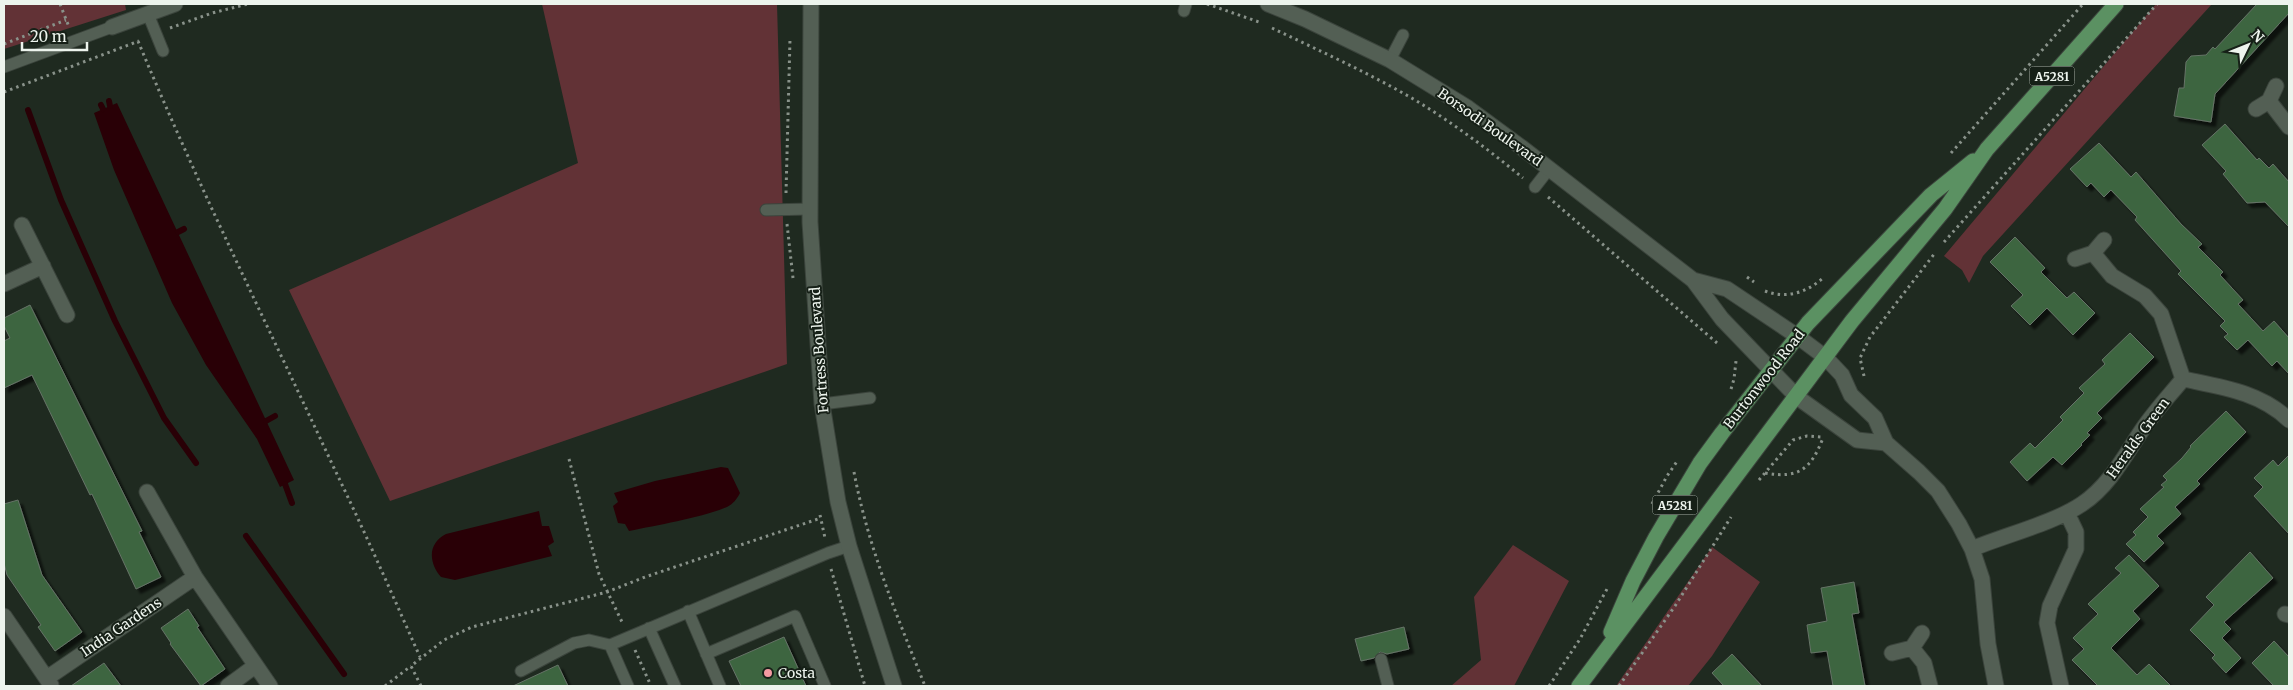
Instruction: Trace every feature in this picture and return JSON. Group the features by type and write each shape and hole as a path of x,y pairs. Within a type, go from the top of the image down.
{"main road":[{"name":"Burtonwood Road","path":"1579,686 1852,321 1945,209 1987,149 2116,4"},
{"name":"Burtonwood Road","path":"1601,655 1642,563 1700,463 1797,336 1931,195 1987,149"}],"street":[{"path":"112,26 175,4"},
{"name":"Fortress Boulevard","path":"811,4 810,209 822,404 838,502 849,546 894,686"},
{"name":"Borsodi Boulevard","path":"1268,4 1305,19 1390,60 1468,108 1693,280 1722,319 1772,369 1796,397 1857,440 1886,443 1875,418 1851,395 1842,374 1825,358 1797,336 1727,289 1693,280"},
{"path":"2256,108 2269,101 2276,86"},
{"path":"2269,101 2289,127"},
{"path":"22,225 67,316"},
{"path":"2076,259 2094,253 2104,240"},
{"path":"2094,253 2112,276 2145,296 2161,314 2183,380 2241,392 2265,401 2289,420"},
{"path":"4,284 43,266"},
{"name":"Heralds Green","path":"1972,549 2067,513 2083,503 2101,488 2120,466 2143,428 2183,380"},
{"path":"1886,443 1938,491 1972,549 1982,579 1988,644 1996,686"},
{"path":"147,492 195,577 270,686"},
{"path":"2061,686 2047,623 2050,606 2076,550 2076,532 2067,513"},
{"name":"India Gardens","path":"50,682 195,577"},
{"path":"4,616 50,682"},
{"path":"1892,653 1912,648 1922,633"},
{"path":"1912,648 1924,662 1930,686"},
{"path":"228,686 255,666"}],"lane":[{"path":"148,14 163,51"},
{"path":"4,66 112,26"},
{"path":"1390,60 1404,35"},
{"path":"1535,187 1550,169"},
{"path":"766,210 810,209"},
{"path":"822,404 870,398"},
{"path":"521,672 574,644 589,640 610,645 828,552 849,546"},
{"path":"688,611 720,686"},
{"path":"706,654 795,616 825,686"},
{"path":"649,628 675,686"},
{"path":"610,645 628,686"},
{"path":"1381,659 1388,686"}],"path":[{"path":"4,44 66,20 60,4"},
{"path":"168,29 212,13 248,4"},
{"path":"1207,4 1267,25 1365,73 1399,91 1452,125 1535,187 1723,349"},
{"path":"1948,156 2083,4"},
{"path":"1865,379 1860,358 1870,337 1940,247 2157,4"},
{"path":"4,92 143,40"},
{"path":"138,41 155,84 420,657"},
{"path":"1766,292 1787,296 1800,292 1826,275"},
{"path":"1729,355 1735,361"},
{"path":"1758,480 1793,440 1807,436 1824,437 1830,440"},
{"path":"1765,472 1774,474 1797,473 1806,469 1812,462 1824,437"},
{"path":"569,459 599,574 607,592"},
{"path":"853,465 859,500 878,570 925,686"},
{"path":"1619,686 1675,606 1735,510"},
{"path":"385,686 444,640 472,627 607,592 645,577 821,518"},
{"path":"834,581 865,686"},
{"path":"411,666 421,686"}],"shaded area":[{"path":"4,4 125,4 126,10 4,49"},
{"path":"542,4 777,4 787,364 390,501 289,290 578,163"},
{"path":"2156,4 2212,4 1983,256 1969,283 1962,270 1944,256"},
{"path":"117,103 294,480 280,487 257,439 206,365 172,303 114,170 94,113"},
{"path":"721,467 728,468 740,493 735,501 727,507 692,518 629,531 625,524 618,523 613,506 618,502 614,493 655,481"},
{"path":"539,511 542,526 549,526 554,542 548,546 552,556 455,580 441,577 437,572 432,560 433,548 440,538 446,534"},
{"path":"1513,545 1569,581 1514,686 1451,686 1481,660 1474,597"},
{"path":"1712,547 1760,582 1712,656 1688,686 1616,686"}],"building":[{"path":"2257,4 2289,4 2289,13 2215,94 2211,122 2174,116 2179,88 2184,88 2186,62 2191,56 2206,55 2213,47 2215,49"},
{"path":"2225,124 2257,160 2259,158 2269,168 2273,164 2289,182 2289,227 2265,202 2247,203 2223,174 2226,171 2202,145"},
{"path":"2099,143 2131,177 2136,172 2181,224 2202,244 2198,247 2223,272 2220,275 2243,300 2238,304 2263,331 2274,321 2289,338 2289,374 2277,361 2272,366 2248,340 2237,350 2224,337 2228,334 2220,326 2225,321 2178,274 2181,271 2135,220 2137,217 2111,190 2104,197 2091,183 2087,187 2070,169"},
{"path":"2015,237 2045,268 2041,272 2067,298 2074,292 2095,313 2073,335 2047,308 2030,325 2011,306 2023,295 1990,262"},
{"path":"30,305 142,531 139,532 161,577 136,589 92,494 90,495 32,375 4,388 4,341 10,338 4,326 4,318"},
{"path":"2130,333 2154,357 2097,413 2102,418 2087,433 2090,435 2082,445 2062,465 2053,457 2027,481 2010,462 2030,443 2035,448 2063,420 2060,417 2084,393 2079,388 2105,364 2102,360"},
{"path":"2226,411 2246,432 2197,481 2200,484 2175,507 2181,514 2157,536 2164,543 2144,562 2126,544 2136,535 2133,532 2148,517 2140,509 2164,487 2161,485 2167,480 2163,476"},
{"path":"2289,455 2289,534 2254,496 2263,487 2254,478 2273,460 2278,466"},
{"path":"18,500 42,575 82,632 55,651 38,627 41,625 7,575 4,563 4,504"},
{"path":"2250,552 2273,578 2224,622 2231,629 2222,638 2241,658 2226,673 2212,658 2215,655 2190,630 2214,605 2206,597"},
{"path":"2129,555 2159,586 2133,611 2140,619 2111,648 2137,675 2149,664 2171,686 2098,686 2072,660 2084,649 2073,638 2098,614 2088,604 2121,573 2115,568"},
{"path":"1854,582 1859,613 1852,614 1865,686 1833,686 1827,651 1811,653 1807,625 1827,621 1821,588"},
{"path":"188,609 199,626 197,627 225,669 201,686 170,644 161,628"},
{"path":"1404,627 1409,649 1387,654 1380,652 1374,658 1361,661 1355,639"},
{"name":"Costa","path":"784,637 806,686 741,686 729,661"},
{"path":"2274,641 2289,657 2289,686 2274,686 2252,663"},
{"path":"1732,654 1762,686 1724,686 1712,673"},
{"path":"104,663 121,686 71,686"},
{"path":"558,665 568,686 513,686"}],"waterway":[{"path":"109,101 110,106"},
{"path":"101,105 103,109"},
{"path":"28,110 61,200 115,321 164,418 196,463"},
{"path":"178,232 184,229"},
{"path":"266,421 275,416"},
{"path":"285,484 292,503"},
{"path":"246,536 344,674"}],"place":[{"name":"Costa","path":"768,673"}]}
